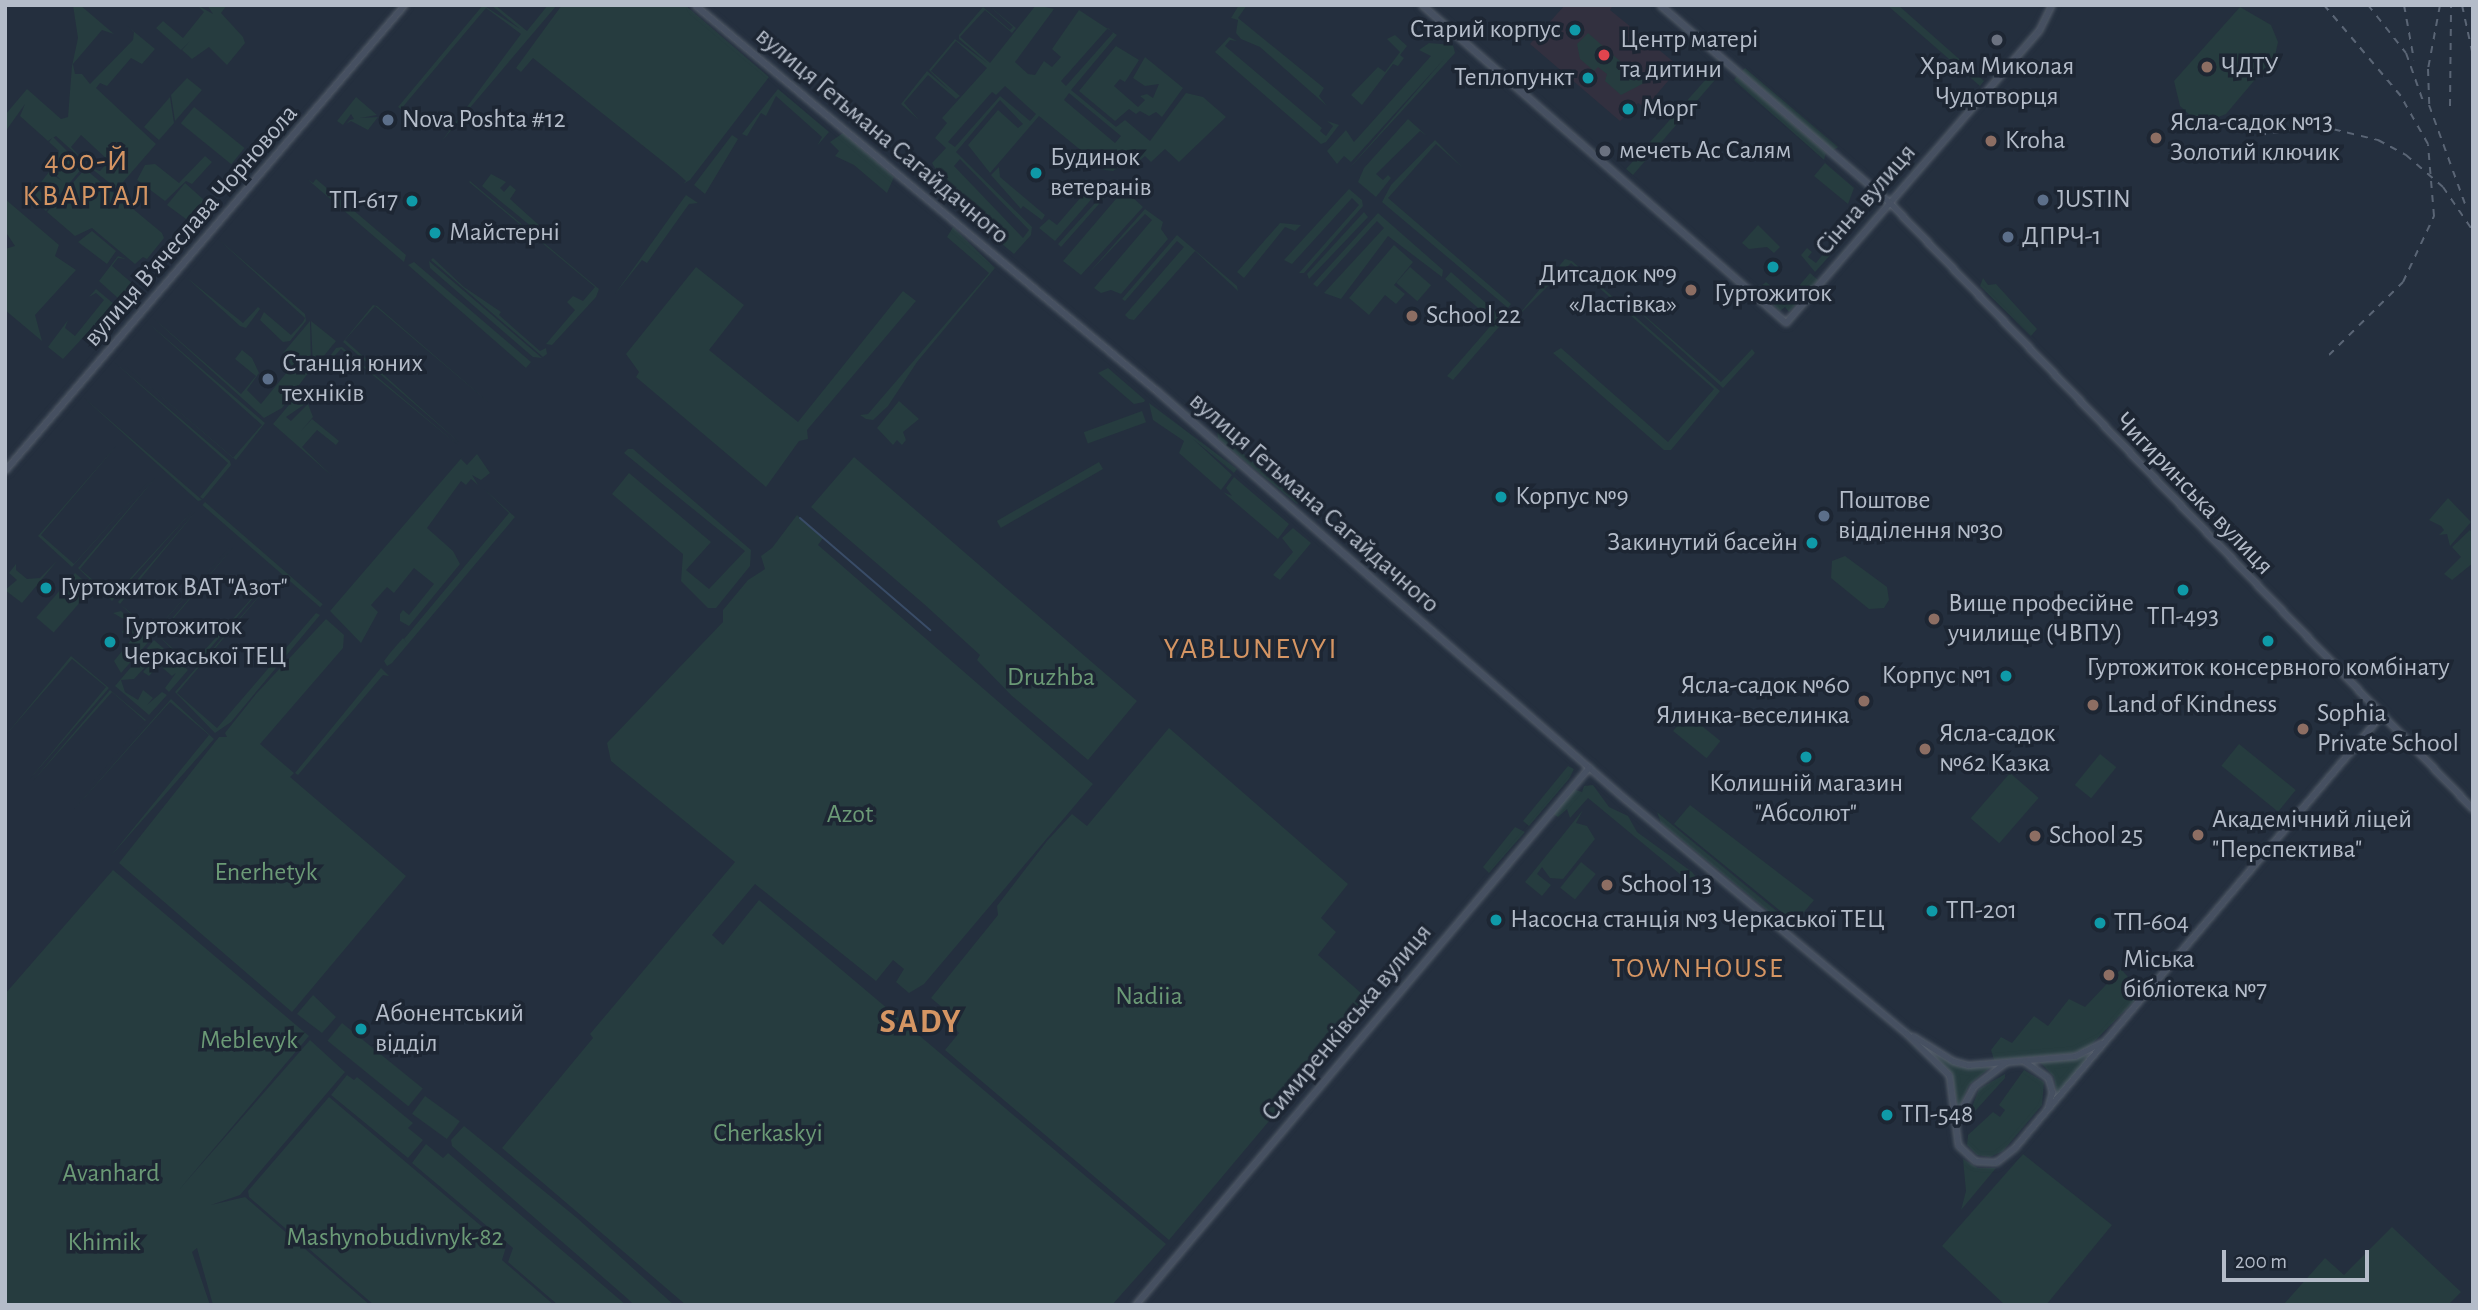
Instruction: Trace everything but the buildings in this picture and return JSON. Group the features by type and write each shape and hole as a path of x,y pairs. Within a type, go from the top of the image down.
{"main road":[{"name":"вулиця Вʼячеслава Чорновола","path":"5,470 404,5"},
{"name":"вулиця Гетьмана Сагайдачного","path":"695,5 1151,386 1589,767 1906,1033 1949,1075 1955,1120"},
{"name":"Сінна вулиця","path":"1423,5 1786,322 2039,30 2045,8 2052,5"},
{"name":"Чигиринська вулиця","path":"1660,5 1890,203 2473,809"},
{"path":"2101,1043 2080,1055 2007,1063 1974,1086 1955,1120 1958,1145 1982,1163 2006,1156 2381,715"},
{"name":"Симиренківська вулиця","path":"1135,1305 1589,767"},
{"name":"вулиця Гетьмана Сагайдачного","path":"1906,1033 1956,1063 2007,1063"},
{"path":"2024,1061 2050,1081 2048,1107"}],"shaded area":[{"name":"Центр матері та дитини","path":"1565,5 1613,5 1610,10 1680,67 1645,108 1638,103 1620,121 1530,44"}],"green space":[{"path":"73,5 80,5 114,34 102,30 73,64 75,74 82,74 90,84 133,40 134,32 126,25 155,49 142,64 131,58 107,86 100,83 96,88 156,144 117,189 91,168 100,171 109,161 81,135 71,147 86,163 56,136 48,141 20,116 25,104 5,132 5,115 27,89 61,119 68,117 72,66 78,38"},
{"path":"197,5 213,14 207,5 227,5 221,13 243,37 245,43 227,65 209,47 192,59 182,50 190,41 181,50 156,28 163,21 183,38 204,12"},
{"path":"483,5 520,29 491,5 495,5 527,31 548,5 557,5 441,142 521,34 486,8 401,109 398,107"},
{"path":"562,5 685,5 769,77 690,180 683,184 686,181 676,172 533,58 521,72 516,68"},
{"path":"988,5 1016,28 1012,33 985,10 960,37 990,63 1036,5 1054,9 1015,62 1028,74 1035,75 1044,61 1052,67 1061,57 1052,49 1079,10 1107,29 1061,81 1066,86 1113,33 1111,31 1117,35 1071,90 1116,127 1125,120 1150,141 1186,93 1203,97 1226,117 1179,162 1165,149 1151,162 1145,156 1137,163 1133,158 1113,171 1105,170 1039,116 990,173 968,145 998,110 1018,128 1023,124 1000,100 956,152 1032,227 1031,235 1014,254 937,190 940,187 984,223 989,219 941,178 932,163 946,148 935,138 947,123 942,118 987,68 956,41 931,71 960,96 956,99 928,75 904,103 919,120 901,104 927,71 949,90 929,70 955,39 987,63 959,39 959,35 983,7 1010,30 1013,27","holes":["1005,86 1036,114 1030,121 1000,96 955,147 948,142 992,92 996,95","1069,93 1121,136 1115,143 1064,100","960,159 1029,230 1023,238 954,166"]},
{"path":"1239,5 1247,5 1238,18 1324,88 1319,96 1327,106 1260,47 1241,39 1236,33 1238,20 1231,18"},
{"path":"1887,5 1898,5 1984,81 1980,86"},
{"path":"2240,7 2271,25 2278,42 2275,56 2226,114 2208,121 2194,119 2180,106 2174,81"},
{"path":"1588,33 1629,69 1633,66 1648,78 1648,81 1621,95 1605,81 1607,74 1598,67 1594,71 1580,59 1577,44"},
{"path":"1395,35 1407,46 1400,55 1404,58 1398,66 1393,64 1362,105 1351,95 1378,67 1385,72 1400,52 1387,39"},
{"path":"1229,37 1237,41 1230,40 1225,46 1322,128 1320,131 1326,136 1333,126 1327,121 1339,125 1326,142 1321,144 1215,52"},
{"path":"1429,43 1453,45 1455,53 1346,172 1445,58 1351,162 1344,156 1337,164 1327,151 1346,130 1354,142 1431,56 1419,50"},
{"path":"1116,46 1139,60 1125,82 1120,79 1114,86 1138,107 1145,100 1140,96 1147,94 1153,98 1159,84 1145,86 1133,78 1145,57 1183,88 1162,117 1156,112 1149,116 1140,111 1136,114 1129,109 1115,121 1079,91"},
{"path":"1716,68 1721,73 1633,175 1626,169"},
{"path":"1745,68 1838,147 1833,150 1742,71"},
{"path":"1737,76 1826,153 1824,160 1734,80"},
{"path":"187,78 202,90 175,121 171,95"},
{"path":"778,89 829,132 817,146 822,137 776,96 766,116 761,113 747,136 742,134"},
{"path":"170,97 174,123 159,140 144,127"},
{"path":"356,97 377,115 360,118 378,117 368,130 351,121 346,124 354,119 351,114 343,125 337,121"},
{"path":"194,107 245,148 231,164 181,123"},
{"path":"1408,119 1427,136 1420,131 1376,174 1383,180 1388,175 1391,178 1376,197 1358,182 1364,168"},
{"path":"843,133 894,177 887,193 854,165 835,156 839,151 830,142"},
{"path":"732,135 738,139 705,194 694,185"},
{"path":"53,137 83,167 46,211 23,191 30,186 25,191 32,193 35,189 30,185 48,197 38,186 49,172 62,181 47,166 59,151 49,142"},
{"path":"1435,140 1463,168 1436,144 1388,198 1511,304 1508,308 1382,202 1391,185"},
{"path":"205,156 212,162 192,184 186,181 165,201 137,180 145,165 155,164 179,183"},
{"path":"1825,163 1854,188 1848,204 1814,176"},
{"path":"999,167 1000,177 1045,215 1042,220 1023,206 1021,209 991,175"},
{"path":"85,169 162,233 164,238 147,259 143,257 135,264 92,228 75,236 47,212"},
{"path":"491,174 506,182 500,188 504,192 510,185 516,190 510,199 541,227 532,227 482,186"},
{"path":"307,179 313,183 316,179 406,255 404,262"},
{"path":"1115,181 1143,207 1081,275 1063,261 1121,193 1114,187 1061,247 1058,244"},
{"path":"469,182 599,289 596,297 552,345 546,344 575,310 567,302 573,296 583,301 595,287"},
{"path":"1094,182 1102,187 1055,241 1039,228 1049,219 1057,225"},
{"path":"185,183 204,200 186,219 167,205"},
{"path":"1349,189 1362,200 1363,206 1304,273 1299,273 1359,205 1352,198 1292,264 1284,260"},
{"path":"686,195 698,203 689,204 647,263 642,260 615,294"},
{"path":"5,199 59,245 55,256 76,270 35,315 42,341 5,310 5,249 15,246 5,231"},
{"path":"1145,209 1163,222 1161,229 1168,239 1121,294 1111,290 1101,293 1094,288 1152,220 1145,214 1087,275"},
{"path":"1364,212 1368,217 1309,279 1307,274"},
{"path":"1378,213 1443,270 1442,277 1388,236 1341,299 1324,293 1384,228 1377,221 1317,287 1313,284"},
{"path":"1852,218 1859,223 1815,272 1801,255 1807,248 1812,252 1808,257 1816,263"},
{"path":"1280,223 1301,225 1295,231 1285,227 1244,278 1237,272"},
{"path":"1758,225 1780,247 1774,253 1767,247 1749,249 1742,243"},
{"path":"953,227 995,268 917,362 888,406 873,420 866,419 860,415 868,414 989,273 947,237"},
{"path":"92,231 116,251 107,264 78,242"},
{"path":"1177,235 1237,286 1238,291 1195,251 1134,320 1129,319 1125,315 1184,247 1177,241 1125,301 1122,299"},
{"path":"218,239 305,314 306,321 290,341 283,342 260,320 264,312 291,335 305,318"},
{"path":"1394,245 1413,262 1394,285 1405,294 1396,304 1385,295 1369,315 1349,298"},
{"path":"118,256 126,259 118,258 112,266 133,284 119,299 99,281"},
{"path":"433,258 464,287 501,312 499,315 540,351 546,348 547,354 543,357 431,260"},
{"path":"1565,259 1572,261 1720,391 1671,450 1664,450 1553,353 1561,348 1668,442 1714,389 1571,263 1516,318"},
{"path":"429,261 542,358 533,357 430,268"},
{"path":"414,262 531,362 526,368 408,265"},
{"path":"696,267 744,305 709,350 798,422 903,291 916,301 807,430 808,439 799,441 766,487 636,377 639,372 626,354"},
{"path":"1410,267 1431,285 1417,301 1396,283"},
{"path":"1451,272 1505,320 1453,380 1447,376 1494,322 1445,279"},
{"path":"1810,273 1818,280 1789,312 1785,307 1780,311 1756,290 1766,282 1777,291 1780,287 1792,294"},
{"path":"186,277 243,323 258,307 263,311 260,309 246,328 240,326"},
{"path":"1983,278 1988,285 1996,284 2037,329 2031,336 1980,286"},
{"path":"96,289 114,304 63,359 48,347 68,320 65,328 75,336 104,300 96,293 89,297"},
{"path":"1614,289 1721,382 1752,349 1755,353 1723,388"},
{"path":"373,305 377,306 493,406 375,306 345,340 461,444 343,342"},
{"path":"152,317 241,394 256,376 235,359 242,350 252,358 259,373 247,390 261,404 292,366 283,353 310,321 311,369 282,408 264,418"},
{"path":"311,321 336,341 313,369"},
{"path":"147,322 265,423 236,460 233,458 262,425"},
{"path":"342,347 459,446 341,349 316,375 336,348"},
{"path":"113,361 230,461 231,465 203,499 200,497 228,463"},
{"path":"1108,368 1145,400 1144,402 1134,404 1098,373"},
{"path":"298,394 308,402 286,417 291,421 308,404 313,417 301,431 312,419 339,441 336,445 317,430 302,447 332,476 273,424"},
{"path":"83,397 202,500 198,501"},
{"path":"899,401 919,419 903,432 906,440 902,445 897,440 893,445 877,428"},
{"path":"1149,403 1237,469 1234,473 1192,438 1232,475 1221,490 1179,453 1184,441 1153,420"},
{"path":"1142,411 1146,422 1088,443 1084,432"},
{"path":"1217,431 1299,502 1297,504 1218,439"},
{"path":"118,444 41,535 74,564 154,475 72,567 38,536"},
{"path":"633,449 751,550 750,566 716,608 708,608 681,581 683,554 612,494 629,473 711,542 686,570 709,589 745,551 624,453"},
{"path":"465,454 461,459 467,465 477,454 490,473 481,480 472,475 478,485 471,479 466,485 461,481 427,528 453,551 460,564 409,626 400,621 400,614 403,610 409,615 434,584 414,568 394,593 387,587 371,605 378,612 361,643 330,611"},
{"name":"Druzhba","path":"854,457 1137,701 1088,760 1012,696 977,660 980,655 811,507"},
{"path":"1099,462 1103,469 1001,528 997,521"},
{"path":"156,477 80,569 113,597 194,509 112,601 78,568"},
{"path":"1234,477 1289,524 1278,539 1223,492 1232,496 1226,488"},
{"path":"483,488 515,517 392,663 387,666 384,661 390,653 403,638 407,643 404,639 509,513"},
{"path":"2448,498 2471,522 2450,546 2447,534 2439,535 2444,530 2441,526 2429,520"},
{"path":"205,502 323,604 320,607 202,505"},
{"path":"196,511 120,604 118,602"},
{"path":"797,515 823,538 818,545 1093,784 924,984 909,993 896,982 904,969 893,960 876,981 755,884 712,935 723,945 759,900 1166,1244 1112,1305 686,1305 502,1148 593,1038 590,1034 735,862 611,761 607,743 723,622 723,610 748,580 765,569 761,556 772,548"},
{"path":"1293,528 1311,543 1280,580 1273,575 1293,552 1282,538"},
{"path":"2470,530 2473,534 2473,563 2452,580 2444,574 2461,557 2452,547"},
{"path":"233,543 152,635 120,604 154,632"},
{"path":"235,545 159,636 191,665 272,576 195,666 189,667 158,635"},
{"path":"1845,556 1887,587 1889,600 1884,608 1869,609 1831,578 1832,561"},
{"path":"57,561 22,603 5,590 17,580 9,573 16,564 16,570 27,579 40,578"},
{"path":"75,573 92,588 54,633 36,618"},
{"path":"274,579 177,693 217,728 316,613 320,615 231,722 215,733 175,692"},
{"path":"121,611 151,639 121,673 114,661 131,640 122,632 129,622 113,613"},
{"name":"Enerhetyk","path":"326,619 344,635 343,648 260,744 294,773 290,777 406,876 292,1012 119,863 219,737 227,737 225,733 256,694"},
{"path":"154,640 188,670 169,692 165,688 176,673 172,676 155,661 158,666 149,676 143,672 150,664 143,658 139,664 143,668 145,661 148,664 134,679 121,680 125,692 138,700 143,690 153,698 147,705 162,692 167,695 149,715 115,686"},
{"path":"71,656 109,688 29,780 106,687 72,659 5,736"},
{"path":"381,668 389,676 383,675 298,775 295,773"},
{"path":"110,690 146,720 67,812 145,721 112,692 32,782"},
{"path":"171,699 214,739 110,857 209,735 170,702 70,814"},
{"path":"1687,714 1720,741 1707,758 1673,731"},
{"name":"Nadiia","path":"1169,728 1348,884 1321,918 1336,932 1318,955 1370,1001 1169,1240 945,1050 959,1033 946,1019 950,1014 931,998 998,915 997,906 1047,841 1072,814 1087,826"},
{"path":"2239,744 2296,790 2278,812 2221,766"},
{"path":"2100,754 2116,767 2091,798 2075,785"},
{"path":"1568,766 1574,769 1569,779 1529,826 1523,821"},
{"path":"2010,773 2039,798 1999,843 1971,818"},
{"path":"1593,785 1609,807 1628,816 1637,832 1692,872 1701,883 1698,889 1588,798 1570,818 1567,809 1558,817 1553,814 1573,789 1582,792 1584,786"},
{"path":"1690,805 1814,900 1795,923 1674,824"},
{"path":"1583,810 1576,823 1587,826 1595,839 1563,879 1550,878 1542,867 1537,874 1551,885 1542,896 1525,882"},
{"path":"1657,812 1784,917 1774,916 1661,823"},
{"path":"1515,827 1525,832 1489,873 1483,867"},
{"path":"1581,862 1596,874 1575,900 1560,888"},
{"path":"113,870 309,1036 178,1191 310,1040 345,1072 240,1195 211,1205 245,1197 370,1305 213,1305 197,1248 192,1252 210,1305 5,1305 5,994"},
{"path":"2121,969 2142,993 2089,1047 2073,1053 1994,1060 1991,1050 2001,1037 2012,1043 2034,1016 2048,1026 2069,999 2085,1007"},
{"path":"313,995 336,1017 322,1033 297,1014"},
{"path":"342,1023 423,1088 408,1106 328,1041"},
{"path":"1927,1049 1959,1067 1991,1067 1969,1085 1958,1110 1952,1073"},
{"path":"2090,1055 2057,1095 2054,1077 2040,1062"},
{"path":"2024,1070 2044,1082 2042,1105 2003,1151 1990,1157 1977,1155 1967,1145 1968,1135 1993,1112 2000,1117 2005,1110 1999,1105"},
{"path":"2005,1074 2005,1078 1967,1120 1979,1089"},
{"name":"Mashynobudivnyk-82","path":"347,1075 354,1080 357,1077 413,1123 408,1128 423,1140 408,1158 331,1095"},
{"path":"425,1096 460,1121 447,1139 412,1114"},
{"name":"Mashynobudivnyk-82","path":"329,1097 506,1247 502,1260 554,1305 374,1305 249,1197 248,1191"},
{"name":"Mashynobudivnyk-82","path":"464,1126 577,1218 674,1305 634,1305 452,1146 451,1140"},
{"name":"Mashynobudivnyk-82","path":"426,1144 443,1158 448,1153 626,1305 558,1305 508,1262 513,1248 412,1163"},
{"path":"2023,1154 2112,1225 2046,1305 2005,1305 1942,1246"},
{"path":"1963,1159 1978,1168 1996,1168 1961,1210 1966,1191"},
{"path":"2392,1227 2461,1292 2448,1305 2283,1305 2325,1258 2344,1275"}],"waterway":[{"path":"800,518 930,630"}],"railway":[{"path":"2324,5 2405,101"},
{"path":"2368,5 2406,53 2423,101"},
{"path":"2404,5 2414,60"},
{"path":"2440,5 2428,69 2429,105 2465,204"},
{"path":"2450,106 2451,5"},
{"path":"2462,5 2473,56"},
{"path":"2329,355 2403,282 2434,216 2428,144 2400,95"},
{"path":"2259,135 2320,126 2378,140 2406,155 2443,187 2473,231"}],"place":[{"name":"Старий корпус","path":"1575,30"},
{"name":"Храм Миколая Чудотворця","path":"1997,40"},
{"name":"Центр матері та дитини","path":"1604,55"},
{"name":"ЧДТУ","path":"2207,67"},
{"name":"Теплопункт","path":"1588,78"},
{"name":"Морг","path":"1628,109"},
{"name":"Nova Poshta #12","path":"388,120"},
{"name":"Ясла-садок №13 Золотий ключик","path":"2156,138"},
{"name":"Kroha","path":"1991,141"},
{"name":"мечеть Ас Салям","path":"1605,151"},
{"name":"Будинок ветеранів","path":"1036,173"},
{"name":"JUSTIN","path":"2043,200"},
{"name":"ТП-617","path":"412,201"},
{"name":"Майстерні","path":"435,233"},
{"name":"ДПРЧ-1","path":"2008,237"},
{"name":"Гуртожиток","path":"1773,267"},
{"name":"Дитсадок №9 «Ластівка»","path":"1691,290"},
{"name":"School 22","path":"1412,316"},
{"name":"Станція юних техніків","path":"268,379"},
{"name":"Корпус №9","path":"1501,497"},
{"name":"Поштове відділення №30","path":"1824,516"},
{"name":"Закинутий басейн","path":"1812,543"},
{"name":"Гуртожиток ВАТ \"Азот\"","path":"46,588"},
{"name":"ТП-493","path":"2183,590"},
{"name":"Вище професійне училище (ЧВПУ)","path":"1934,619"},
{"name":"Гуртожиток консервного комбінату","path":"2268,641"},
{"name":"Гуртожиток Черкаської ТЕЦ","path":"110,642"},
{"name":"Корпус №1","path":"2006,676"},
{"name":"Ясла-садок №60 Ялинка-веселинка","path":"1864,701"},
{"name":"Land of Kindness","path":"2093,705"},
{"name":"Sophia Private School","path":"2303,729"},
{"name":"Ясла-садок №62 Казка","path":"1925,749"},
{"name":"Колишній магазин \"Абсолют\"","path":"1806,757"},
{"name":"Академічний ліцей \"Перспектива\"","path":"2198,835"},
{"name":"School 25","path":"2035,836"},
{"name":"School 13","path":"1607,885"},
{"name":"ТП-201","path":"1932,911"},
{"name":"Насосна станція №3 Черкаської ТЕЦ","path":"1496,920"},
{"name":"ТП-604","path":"2100,923"},
{"name":"Міська бібліотека №7","path":"2109,975"},
{"name":"Абонентський відділ","path":"361,1029"},
{"name":"ТП-548","path":"1887,1115"}],"district":[{"name":"400-Й КВАРТАЛ","path":"87,178"},
{"name":"YABLUNEVYI","path":"1251,649"},
{"name":"TOWNHOUSE","path":"1698,969"},
{"name":"SADY","path":"921,1023"}],"park label":[{"name":"Azot","path":"850,815"},
{"name":"Meblevyk","path":"249,1041"},
{"name":"Cherkaskyi","path":"768,1134"},
{"name":"Avanhard","path":"111,1174"},
{"name":"Khimik","path":"104,1243"}]}
